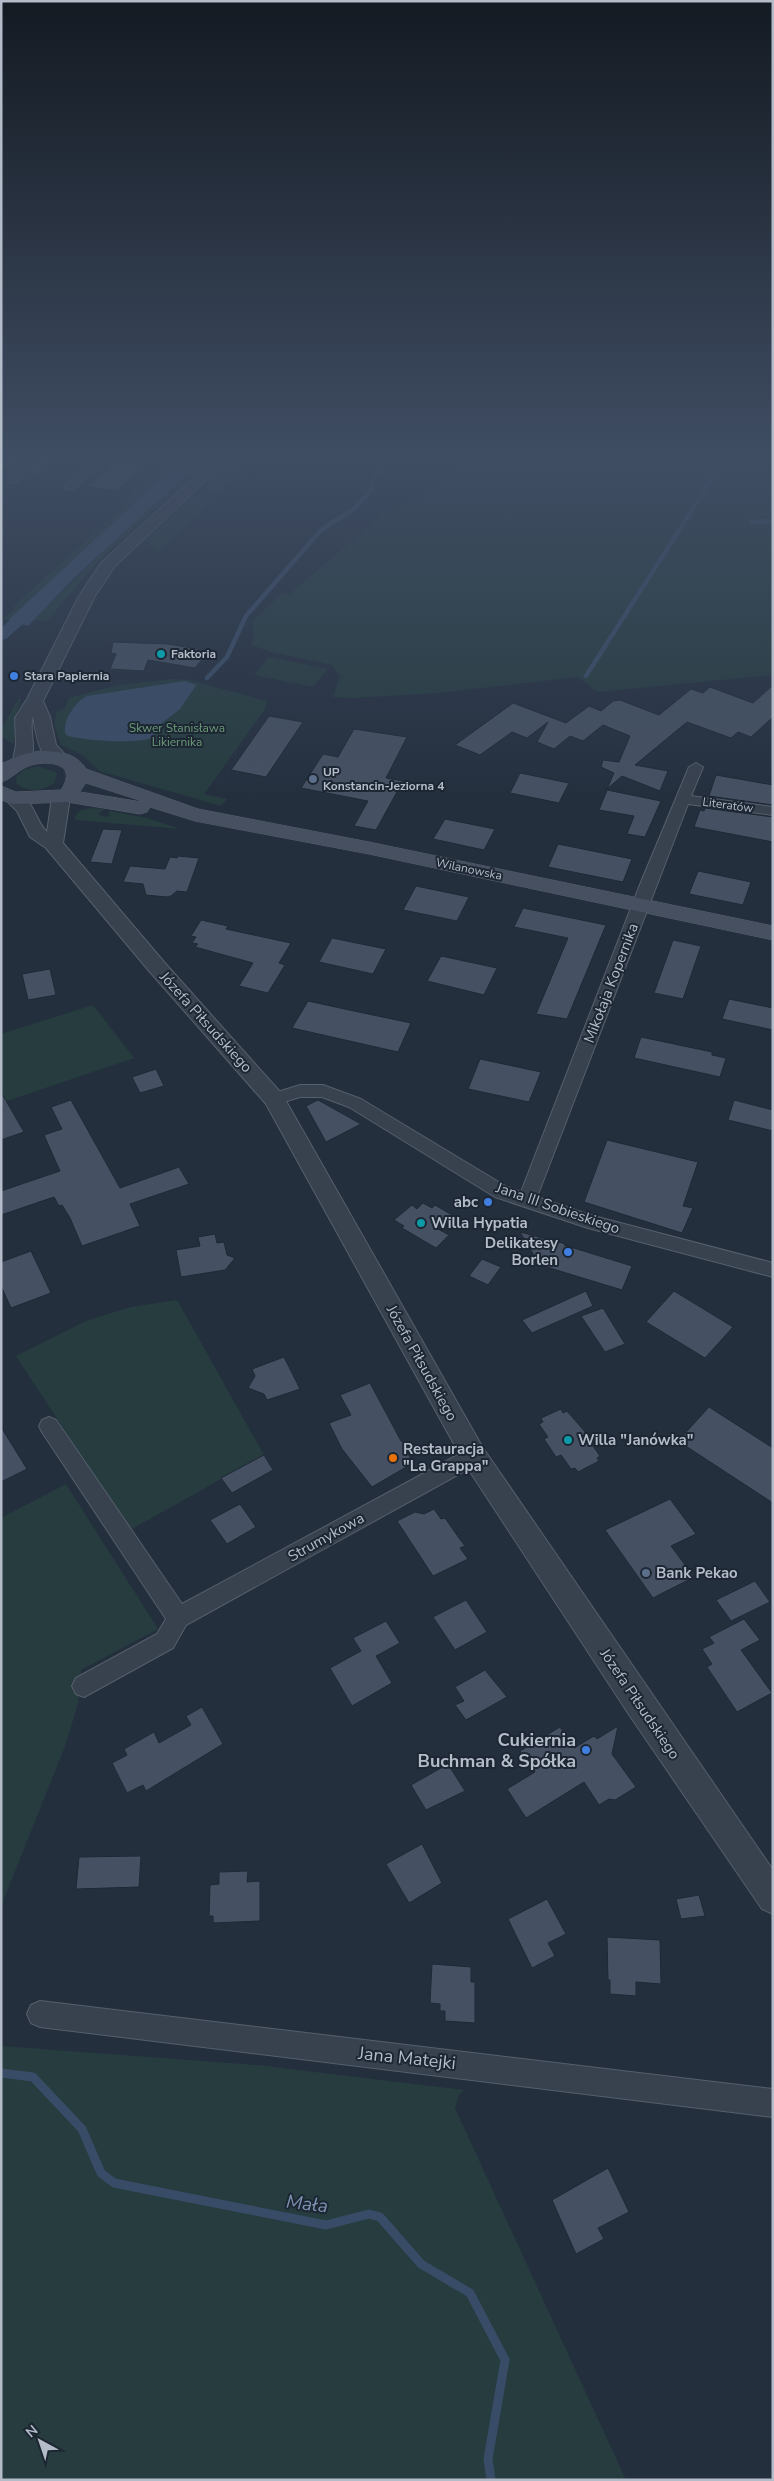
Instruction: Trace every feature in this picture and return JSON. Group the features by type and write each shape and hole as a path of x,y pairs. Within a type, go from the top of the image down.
{"main road":[{"path":"7,765 60,759 71,764 77,773 75,784 64,797"},
{"name":"Wilanowska","path":"77,773 146,796 164,806 195,815 369,848 773,933"},
{"name":"Wilanowska","path":"7,795 64,797 138,808 164,806"}],"street":[{"path":"7,765 23,737 22,718 24,712 35,701 87,596 106,568"},
{"path":"35,701 42,710 45,744 60,759"},
{"name":"Mikołaja Kopernika","path":"527,1199 696,767"},
{"name":"Józefa Piłsudskiego","path":"7,795 25,808 38,833 53,844 157,967 274,1100 474,1456 640,1706 773,1898"},
{"path":"53,844 57,835 57,813 64,797"},
{"name":"Literatów","path":"684,799 773,811"},
{"name":"Jana III Sobieskiego","path":"274,1100 300,1091 323,1091 355,1103 501,1192 527,1199 588,1221 773,1270"},
{"path":"49,1426 178,1618 165,1641 84,1686"},
{"name":"Strumykowa","path":"178,1618 474,1456"},
{"name":"Jana Matejki","path":"40,2014 773,2103"}],"green space":[{"path":"56,568 65,568 8,620 2,619 16,608 13,607"},
{"path":"86,568 92,568 46,622 33,620"},
{"path":"320,568 773,568 773,675 597,692 578,677 437,693 353,698 333,697 340,676 332,665 271,652 251,645 254,634 252,622 282,593 289,595"},
{"path":"269,657 328,669 313,687 254,675"},
{"name":"Skwer Stanisława Likiernika","path":"174,679 189,680 267,701 265,709 204,794 227,799 221,806 99,771 84,756 61,745 54,724 57,711 65,708 69,698 118,685"},
{"path":"19,698 21,699 15,718 14,744 1,737 1,729"},
{"path":"38,766 55,772 57,775 54,783 45,788 35,790 26,789 17,784 16,777 24,770"},
{"path":"104,809 98,814 105,817 110,815 108,812 110,811 147,818 180,829 77,820 74,818 81,810"},
{"path":"93,1005 134,1058 1,1103 1,1034"},
{"path":"177,1300 264,1455 130,1530 16,1356 86,1321 131,1307"},
{"path":"66,1484 158,1629 81,1670 78,1704 65,1746 1,1906 1,1518"},
{"path":"1,2046 257,2065 464,2090 459,2095 455,2108 626,2480 1,2480"}],"water":[{"path":"65,568 85,568 28,626 8,620"},
{"path":"185,681 196,685 180,709 162,723 152,738 135,741 109,741 83,739 66,735 65,724 70,713 87,696"}],"building":[{"name":"Faktoria","path":"113,642 168,644 209,651 195,668 148,660 144,671 110,669 116,654 111,653"},
{"path":"773,685 773,717 751,737 738,732 731,738 687,722 635,765 668,771 660,791 622,776 607,789 614,773 601,767 603,760 619,762 630,736 603,725 583,741 570,736 554,749 537,742 548,722 527,738 512,732 480,755 455,745 513,703 566,723 589,706 601,711 613,701 620,700 659,715 691,689 703,693 710,687 753,703"},
{"path":"269,716 303,722 266,777 231,770"},
{"path":"354,729 407,737 386,778 403,781 376,830 354,826 368,801 301,788 323,754 338,757"},
{"path":"520,773 569,783 559,803 510,793"},
{"path":"716,775 773,785 773,805 709,796"},
{"path":"607,790 661,801 645,837 627,834 634,816 599,810"},
{"path":"705,808 773,817 773,842 694,827 700,810 704,811"},
{"path":"445,819 495,829 484,850 433,839"},
{"path":"103,829 122,830 112,864 90,862"},
{"path":"558,844 632,859 623,882 548,867"},
{"path":"178,856 199,858 187,892 177,891 171,896 166,897 146,895 143,884 123,882 130,866 165,869 170,857 177,858"},
{"path":"698,871 751,882 743,905 689,894"},
{"path":"416,886 469,897 457,921 403,910"},
{"path":"523,908 606,925 567,1019 536,1014 568,938 514,927"},
{"path":"201,920 228,926 226,929 291,943 279,963 285,965 268,993 239,986 253,963 195,947 198,944 192,943 196,937 191,936"},
{"path":"332,938 386,949 373,974 319,962"},
{"path":"673,940 701,946 683,999 654,993"},
{"path":"441,956 497,968 484,995 427,981"},
{"path":"50,969 56,995 28,1000 22,974"},
{"path":"729,999 773,1008 773,1030 722,1019"},
{"path":"308,1001 411,1023 398,1052 292,1028"},
{"path":"641,1037 712,1052 712,1055 726,1058 720,1077 634,1058"},
{"path":"480,1059 541,1072 529,1102 468,1089"},
{"path":"156,1069 164,1086 140,1093 132,1077"},
{"path":"1,1092 24,1132 1,1140"},
{"path":"71,1100 120,1188 179,1167 189,1184 130,1204 140,1226 82,1246 70,1218 62,1205 59,1206 54,1197 1,1215 1,1191 60,1171 44,1135 62,1129 51,1107"},
{"path":"318,1100 361,1124 326,1142 306,1106"},
{"path":"734,1100 773,1110 773,1131 728,1120"},
{"path":"607,1140 698,1162 683,1206 693,1208 682,1233 584,1202"},
{"name":"Willa Hypatia","path":"423,1203 432,1208 435,1205 452,1215 438,1229 449,1235 436,1248 402,1228 404,1226 394,1220 412,1205 417,1209"},
{"path":"520,1232 566,1244 564,1245 632,1266 622,1290 540,1265"},
{"path":"215,1234 217,1243 224,1242 227,1255 235,1258 225,1270 181,1277 176,1250 200,1246 198,1237"},
{"path":"31,1251 51,1293 11,1308 1,1286 1,1262"},
{"path":"482,1259 501,1267 488,1285 469,1276"},
{"path":"586,1291 593,1306 532,1333 522,1320"},
{"path":"674,1291 733,1327 705,1358 646,1322"},
{"path":"603,1308 625,1344 605,1352 581,1316"},
{"path":"284,1357 300,1389 267,1400 264,1394 248,1388 255,1376 252,1369"},
{"path":"370,1383 401,1441 409,1443 406,1450 413,1463 372,1487 342,1449 329,1423 351,1415 340,1395"},
{"path":"709,1407 773,1448 773,1503 678,1441"},
{"name":"Willa \"Janówka\"","path":"561,1409 563,1413 567,1411 593,1441 590,1442 600,1456 597,1458 599,1461 578,1472 575,1468 571,1469 561,1455 556,1457 544,1439 548,1437 539,1424 543,1422 541,1418"},
{"path":"1,1427 27,1469 1,1482"},
{"path":"264,1455 273,1470 232,1493 221,1478"},
{"path":"670,1499 696,1534 671,1546 694,1577 653,1598 605,1530"},
{"path":"240,1504 256,1527 227,1544 210,1520"},
{"path":"434,1509 441,1519 445,1518 465,1546 460,1548 468,1559 433,1576 397,1521 415,1512 424,1514"},
{"path":"755,1581 770,1602 731,1621 716,1600"},
{"path":"466,1600 487,1632 455,1650 433,1617"},
{"path":"744,1619 760,1640 741,1650 772,1693 737,1712 707,1667 712,1664 702,1649 714,1643 709,1637"},
{"path":"386,1621 400,1643 376,1656 392,1683 352,1706 330,1668 361,1651 353,1638"},
{"path":"485,1670 507,1697 466,1720 455,1705 464,1701 455,1687"},
{"path":"202,1707 223,1744 146,1791 143,1785 127,1793 112,1763 127,1755 124,1749 154,1732 159,1743 191,1725 186,1716"},
{"path":"618,1726 612,1754 636,1787 615,1800 609,1799 599,1805 584,1782 526,1818 507,1789 535,1772 520,1751 560,1727 574,1748 594,1736 597,1739"},
{"path":"448,1764 465,1791 426,1810 411,1785"},
{"path":"422,1844 442,1883 409,1903 386,1864"},
{"path":"141,1856 139,1887 76,1889 79,1857"},
{"path":"248,1871 247,1882 260,1881 260,1921 213,1923 213,1916 209,1916 210,1885 219,1884 219,1872"},
{"path":"699,1895 705,1916 681,1919 676,1899"},
{"path":"547,1899 566,1934 548,1943 555,1956 532,1968 508,1919"},
{"path":"607,1937 660,1940 661,1984 636,1982 636,1996 610,1994"},
{"path":"432,1964 471,1967 471,1982 475,1982 475,2023 445,2021 445,2011 440,2011 440,2004 430,2003"},
{"path":"608,2168 629,2212 598,2228 604,2239 576,2254 552,2200"}],"waterway":[{"path":"207,678 227,657 246,616 288,568"},
{"path":"586,676 655,568"},
{"path":"1,636 39,602"},
{"name":"Mała","path":"1,2073 33,2077 82,2129 101,2173 114,2183 326,2225 369,2214 380,2217 421,2264 470,2293 505,2360 488,2459 491,2480"}],"place":[{"name":"Faktoria","path":"161,654"},
{"name":"Stara Papiernia","path":"14,676"},
{"name":"UP Konstancin-Jeziorna 4","path":"313,779"},
{"name":"abc","path":"488,1202"},
{"name":"Willa Hypatia","path":"421,1223"},
{"name":"Delikatesy Borlen","path":"568,1252"},
{"name":"Willa \"Janówka\"","path":"568,1440"},
{"name":"Restauracja \"La Grappa\"","path":"393,1458"},
{"name":"Bank Pekao","path":"646,1573"},
{"name":"Cukiernia Buchman & Spółka","path":"586,1750"}]}
